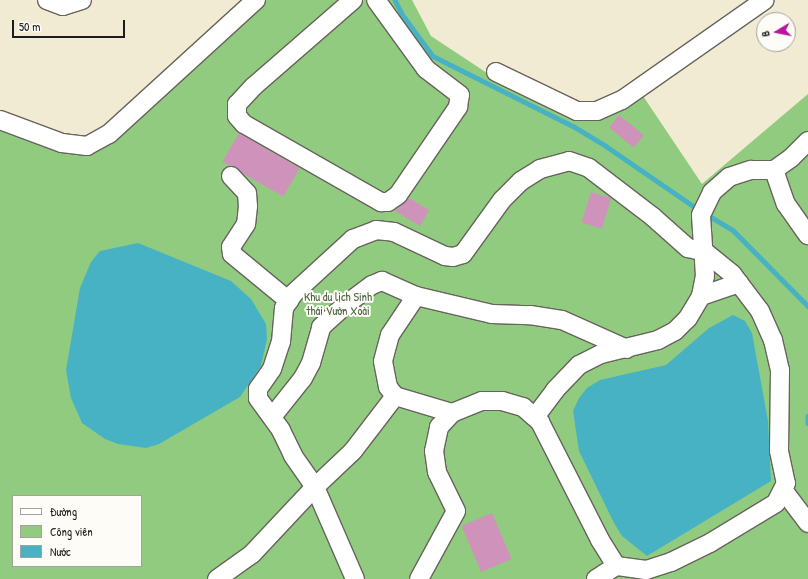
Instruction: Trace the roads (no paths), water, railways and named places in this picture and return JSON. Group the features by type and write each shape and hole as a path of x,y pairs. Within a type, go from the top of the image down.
{"street":[{"path":"48,0 63,6 82,0"},
{"path":"0,120 62,143 87,146 109,134 256,0"},
{"path":"352,0 254,86 237,104 237,116 244,124 381,202 388,202 398,195 458,107 460,95 426,69 376,0"},
{"path":"496,72 576,111 597,111 622,100 765,0"},
{"path":"535,417 555,390 579,365 601,354 627,349 658,340 675,331 688,318 701,296 705,276 705,252 701,215 712,192 729,177 751,170 774,170 791,158 808,141"},
{"path":"355,579 314,486 293,455 272,417 259,403 258,389 272,369 281,342 283,313 289,301 353,239 376,230 394,232 445,256 452,257 463,254 502,200 521,181 540,169 569,161 589,168 653,217 688,248 705,252 739,283 760,311 773,340 780,370 779,451 786,483 784,491 776,503 710,543 646,570"},
{"path":"774,170 786,204 808,235"},
{"path":"231,176 247,193 248,206 246,224 231,247 232,254 289,301"},
{"path":"272,417 303,378 311,363 321,327 344,306 372,285 382,281 416,296 492,314 530,315 562,320 627,349"},
{"path":"701,296 739,283"},
{"path":"416,296 390,335 383,361 388,388 395,396 452,413"},
{"path":"217,579 252,554 314,486 353,451 395,396"},
{"path":"419,579 452,521 456,511 436,472 434,452 439,427 452,413 482,401 502,401 523,407 540,422 600,540 616,566"},
{"path":"784,491 808,523"},
{"path":"596,579 616,566 646,570 664,579"}],"water":[{"path":"138,243 231,281 251,299 266,324 267,339 261,366 240,397 159,444 146,448 118,444 105,439 82,423 71,398 66,370 80,288 91,262 100,251"},
{"path":"733,315 745,321 752,333 768,421 771,481 647,556 622,536 614,523 579,451 573,411 579,398 587,388 600,380 666,365 709,328"}],"waterway":[{"path":"395,0 402,14 433,56 573,126 606,146 699,210"},
{"path":"706,214 733,230 808,306"},
{"path":"808,416 808,423"}],"park label":[{"name":"Khu du lịch Sinh thái Vườn Xoài","path":"338,304"}]}
